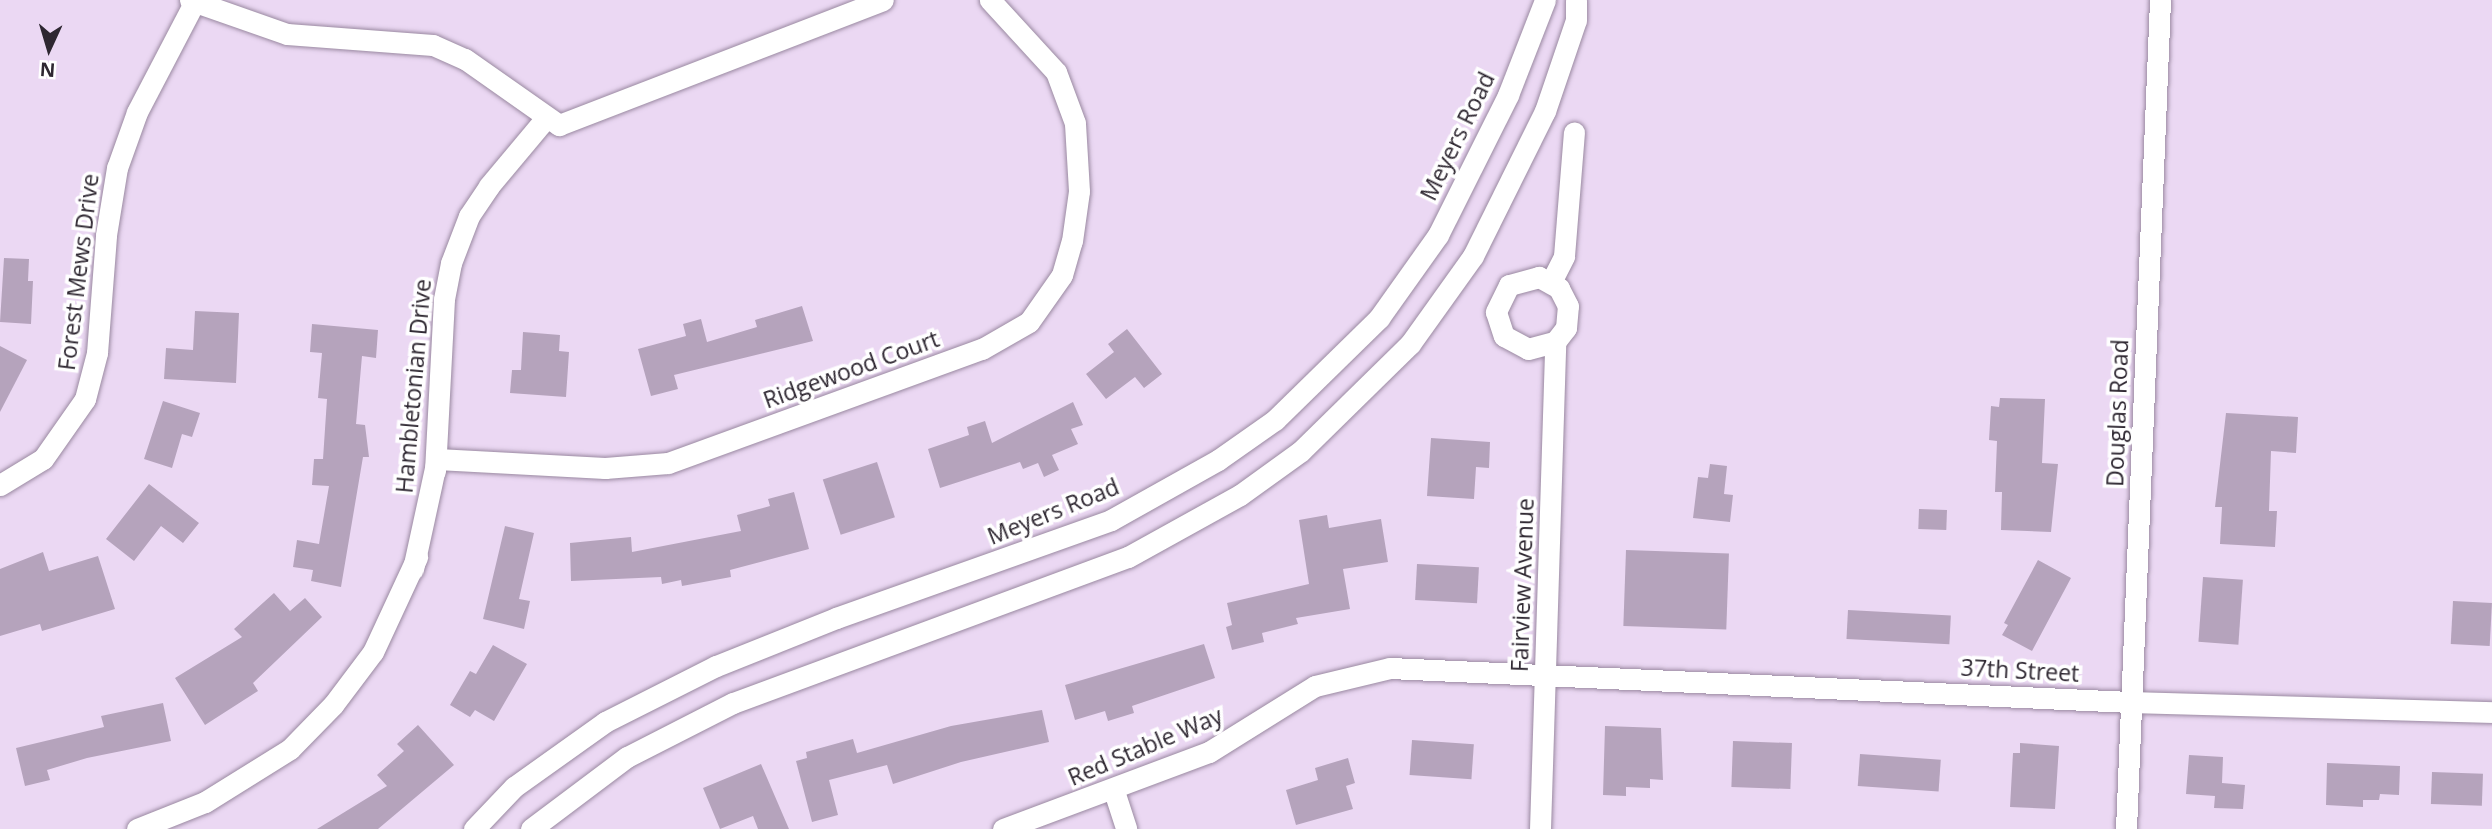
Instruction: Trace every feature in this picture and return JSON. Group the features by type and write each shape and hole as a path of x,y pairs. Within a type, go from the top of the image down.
{"street":[{"path":"192,1 287,34 433,45 465,59 545,119 559,125 883,0"},
{"name":"Ridgewood Court","path":"437,459 605,468 668,463 982,349 1029,323 1062,275 1072,241 1079,191 1075,123 1056,72 990,0"},
{"name":"Meyers Road","path":"474,829 514,787 606,722 716,666 824,623 1111,520 1218,460 1275,420 1378,318 1438,235 1508,95 1545,0"},
{"path":"531,829 627,757 733,703 850,656 1128,557 1240,495 1301,451 1410,344 1473,256 1545,111 1576,20 1576,0"},
{"name":"Douglas Road","path":"2126,829 2160,0"},
{"name":"Forest Mews Drive","path":"0,485 43,459 85,399 97,353 106,234 117,167 136,112 192,1"},
{"name":"Hambletonian Drive","path":"437,459 444,299 451,263 470,216 489,186 545,119"},
{"path":"1555,342 1538,349 1519,347 1504,336 1496,313 1502,292 1516,280 1539,277 1551,282 1564,256 1574,132"},
{"name":"Fairview Avenue","path":"1540,829 1555,342 1566,328 1568,306 1551,282"},
{"path":"137,829 205,802 290,749 362,668 397,608 413,569 437,459"},
{"name":"Red Stable Way","path":"1003,829 1114,791 1209,752 1306,691 1350,674 1420,667 1545,672"},
{"name":"37th Street","path":"1545,672 2131,702 2492,712"},
{"path":"1114,791 1126,829"}],"building":[{"path":"4,258 29,259 28,281 33,281 31,324 0,322"},
{"path":"802,306 813,341 674,375 678,389 651,396 638,349 686,336 683,324 701,319 707,342 757,327 755,320"},
{"path":"195,311 239,313 236,383 164,379 166,348 193,350"},
{"path":"312,324 378,330 376,358 362,356 356,424 365,425 369,457 363,457 341,587 311,581 313,570 293,567 297,540 319,544 329,486 312,485 314,459 323,459 327,399 318,398 322,353 310,352"},
{"path":"1127,329 1162,374 1144,388 1135,377 1106,399 1086,374 1114,352 1108,344"},
{"path":"523,332 560,335 559,351 569,352 566,397 510,393 512,370 521,370"},
{"path":"0,346 27,360 0,412"},
{"path":"2000,398 2045,399 2042,463 2058,464 2051,532 2001,530 2002,492 1995,492 1997,441 1989,440 1991,406 1999,407"},
{"path":"163,401 200,413 192,437 182,434 172,468 144,459"},
{"path":"1073,402 1083,425 1071,429 1078,444 1052,455 1059,470 1044,477 1038,463 1023,469 1020,462 940,488 928,449 969,435 967,427 985,421 992,443"},
{"path":"2226,413 2298,417 2296,453 2271,451 2269,511 2277,511 2275,547 2220,544 2222,507 2215,507"},
{"path":"1431,438 1490,442 1489,468 1476,467 1474,499 1427,496"},
{"path":"877,462 895,517 841,535 823,480"},
{"path":"1710,464 1727,466 1724,494 1733,495 1730,522 1693,518 1698,477 1708,478"},
{"path":"149,484 199,523 183,543 161,526 134,561 106,539"},
{"path":"794,492 809,549 730,570 731,577 682,586 681,580 662,584 661,577 571,581 570,543 631,537 632,552 741,531 737,515 770,506 768,499"},
{"path":"1919,509 1947,510 1946,530 1918,529"},
{"path":"1327,515 1329,528 1381,519 1388,562 1343,569 1350,609 1296,618 1298,624 1262,633 1264,642 1232,650 1226,627 1232,625 1227,603 1309,584 1299,520"},
{"path":"505,526 534,533 519,599 530,601 524,629 483,619"},
{"path":"1626,550 1729,554 1726,630 1623,626"},
{"path":"43,552 49,571 98,556 115,609 42,631 40,624 0,636 0,569"},
{"path":"2038,560 2071,578 2032,651 2002,635 2008,625 2004,623"},
{"path":"1417,564 1479,567 1477,603 1415,600"},
{"path":"2203,577 2243,580 2238,645 2198,642"},
{"path":"274,593 290,611 305,598 322,617 253,683 258,691 205,725 175,678 242,637 234,629"},
{"path":"2453,601 2492,603 2490,646 2451,644"},
{"path":"1848,610 1951,615 1949,644 1846,639"},
{"path":"1204,644 1215,678 1132,706 1134,713 1108,721 1105,711 1075,720 1065,685"},
{"path":"493,645 527,664 494,721 475,710 470,717 450,705 470,671 476,674"},
{"path":"163,703 171,741 87,758 47,770 50,780 25,786 16,748 104,727 101,716"},
{"path":"1042,710 1049,742 961,762 893,784 887,765 829,780 838,815 812,822 796,761 807,758 806,752 853,739 857,753 951,726"},
{"path":"418,725 454,765 378,829 317,829 387,786 377,775 404,751 397,744"},
{"path":"1605,726 1661,728 1663,780 1650,779 1650,788 1626,787 1626,796 1603,795"},
{"path":"1412,740 1474,744 1471,779 1410,775"},
{"path":"1733,741 1792,743 1790,789 1731,787"},
{"path":"2020,743 2059,746 2055,809 2010,807 2013,753 2020,753"},
{"path":"1860,754 1941,760 1939,792 1858,786"},
{"path":"2189,755 2223,757 2222,783 2245,785 2243,809 2214,808 2215,796 2186,794"},
{"path":"1348,758 1355,783 1346,786 1353,809 1296,825 1286,790 1318,780 1315,768"},
{"path":"2327,763 2400,766 2399,795 2380,794 2379,800 2363,800 2363,807 2326,805"},
{"path":"761,764 789,829 758,829 753,816 720,829 703,788"},
{"path":"2432,772 2483,774 2482,806 2431,804"}]}
